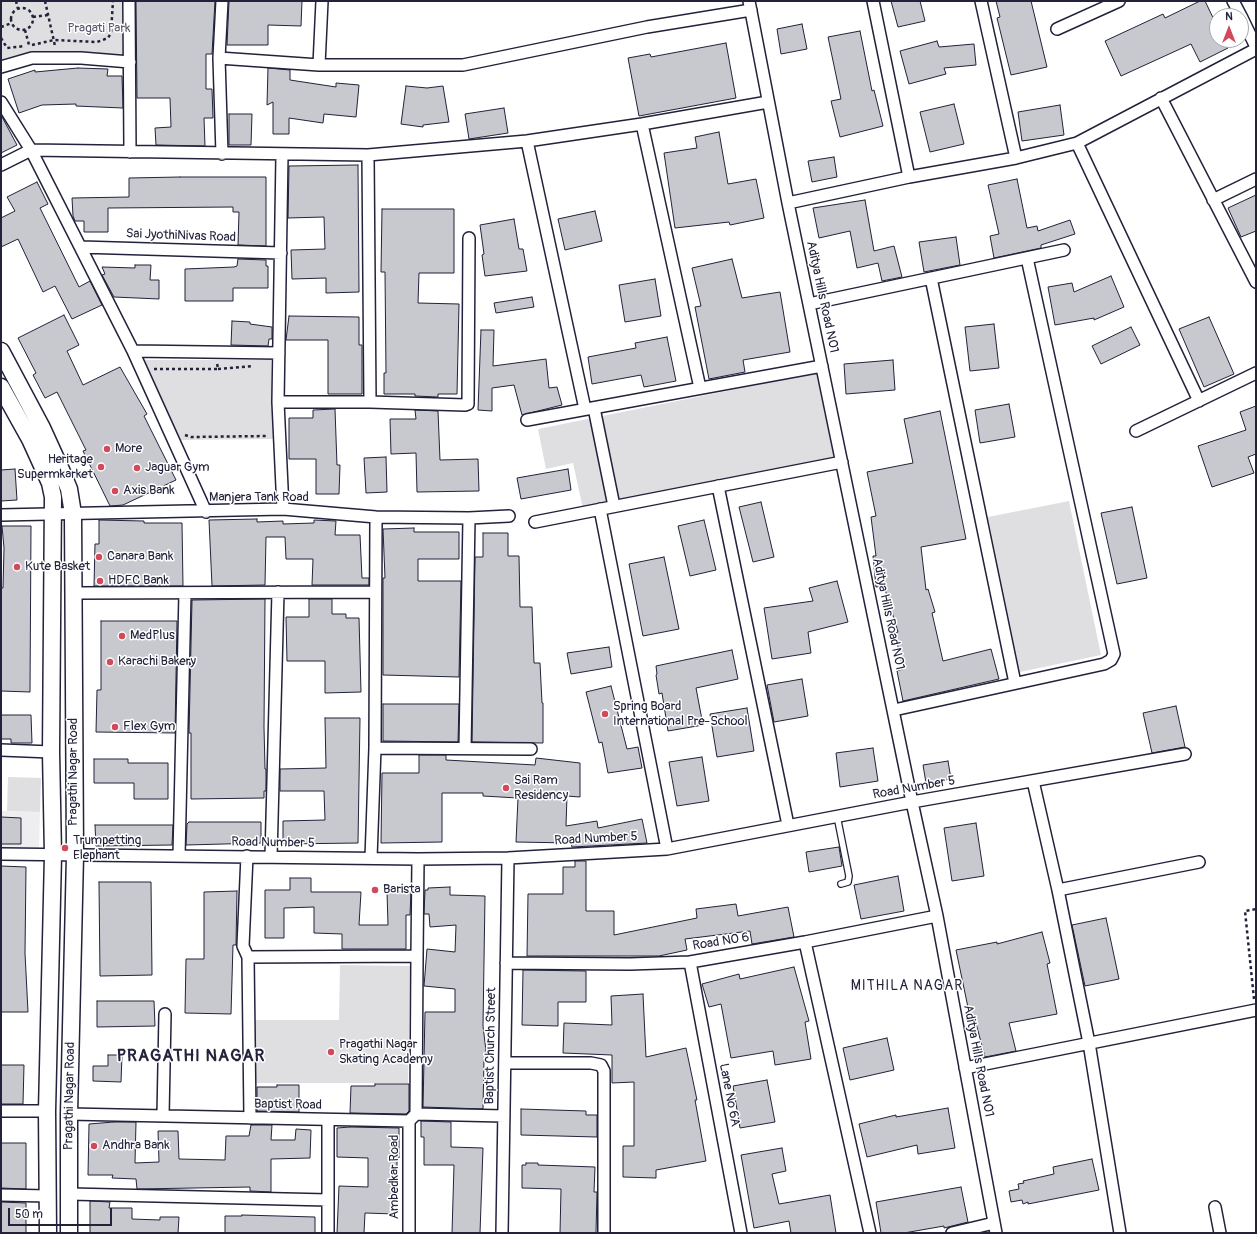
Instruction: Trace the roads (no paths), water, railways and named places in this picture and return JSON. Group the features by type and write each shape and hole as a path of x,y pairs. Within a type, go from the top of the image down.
{"main road":[{"name":"Pragathi Nagar Road","path":"1,351 42,428 62,472 69,489 73,514 75,855 69,1114 69,1233"},
{"name":"Pragathi Nagar Road","path":"1,386 7,409 30,439 50,483 53,497 51,752 53,855 46,1111 48,1233"}],"street":[{"path":"129,1 130,152"},
{"path":"222,1 219,58 222,154"},
{"path":"319,65 322,1"},
{"path":"873,1 909,177"},
{"path":"981,1 1016,158"},
{"path":"1057,29 1119,1"},
{"path":"219,58 319,65 463,65 750,6"},
{"name":"Aditya Hills Road NO1","path":"750,6 788,203 937,916 995,1228"},
{"path":"788,203 909,177 1016,158 1077,143 1256,48 1249,33"},
{"path":"1,67 32,58 81,58 130,62"},
{"path":"1161,98 1255,278"},
{"path":"1,102 31,150 134,351 206,512"},
{"path":"1,165 31,150 282,155 368,155 526,140 642,124 768,102"},
{"path":"642,124 700,388"},
{"path":"526,140 614,506"},
{"path":"1077,143 1199,401"},
{"path":"282,155 278,402 283,509"},
{"path":"368,155 370,402"},
{"path":"1213,200 1256,179"},
{"path":"278,402 468,404 470,238"},
{"name":"Sai JyothiNivas Road","path":"81,248 281,253"},
{"path":"809,304 1064,250"},
{"path":"894,710 1104,664 1111,660 1114,654 1027,258"},
{"path":"931,278 1015,683"},
{"path":"134,351 279,353"},
{"path":"527,420 822,366"},
{"path":"1136,431 1256,373"},
{"path":"535,522 842,462"},
{"path":"718,486 788,826"},
{"name":"Manjera Tank Road","path":"1,515 206,512 283,509 376,516 469,518 509,516"},
{"path":"600,509 667,849"},
{"path":"371,858 375,748 376,516"},
{"path":"465,748 469,518"},
{"path":"271,857 278,592"},
{"path":"74,593 375,592"},
{"path":"180,856 186,593"},
{"path":"375,748 531,749"},
{"path":"1,750 51,752"},
{"name":"Road Number 5","path":"1,854 418,859 508,858 667,849 912,802 1185,754"},
{"path":"1033,781 1058,890 1089,1043 1120,1233"},
{"path":"246,856 243,946 248,957 250,1118"},
{"name":"Baptist Church Street","path":"502,1233 506,1063 508,858"},
{"name":"Ambedkar Road","path":"409,1233 417,956 418,859"},
{"path":"1058,890 1199,862"},
{"name":"Road NO 6","path":"506,963 630,964 690,962 805,942 937,916"},
{"path":"805,942 870,1233"},
{"path":"248,957 417,956"},
{"name":"Lane No 6A","path":"690,962 742,1233"},
{"path":"965,1068 1256,1012"},
{"path":"163,1116 165,1014"},
{"path":"506,1063 591,1063 601,1065 604,1072 604,1233"},
{"path":"1,1110 46,1111"},
{"name":"Baptist Road","path":"69,1114 328,1120 504,1116"},
{"path":"328,1120 328,1233"},
{"path":"70,1194 328,1200"},
{"path":"1,1195 48,1196"},
{"path":"1215,1207 1220,1233"},
{"path":"952,1233 995,1228"}],"lane":[{"path":"837,816 849,876 848,882 841,884"}],"place":[{"name":"More","path":"107,449"},
{"name":"Heritage Supermkarket","path":"101,467"},
{"name":"Jaguar Gym","path":"137,468"},
{"name":"Axis Bank","path":"115,491"},
{"name":"Canara Bank","path":"99,557"},
{"name":"Kute Basket","path":"17,567"},
{"name":"HDFC Bank","path":"100,581"},
{"name":"MedPlus","path":"122,636"},
{"name":"Karachi Bakery","path":"110,662"},
{"name":"Spring Board International Pre-School","path":"605,714"},
{"name":"Flex Gym","path":"115,727"},
{"name":"Sai Ram Residency","path":"506,788"},
{"name":"Trumpetting Elephant","path":"65,848"},
{"name":"Barista","path":"375,890"},
{"name":"Pragathi Nagar Skating Academy","path":"331,1052"},
{"name":"Andhra Bank","path":"94,1146"}],"district":[{"name":"MITHILA NAGAR","path":"907,986"},
{"name":"PRAGATHI NAGAR","path":"191,1057"}],"park label":[{"name":"Pragati Park","path":"99,29"}]}
